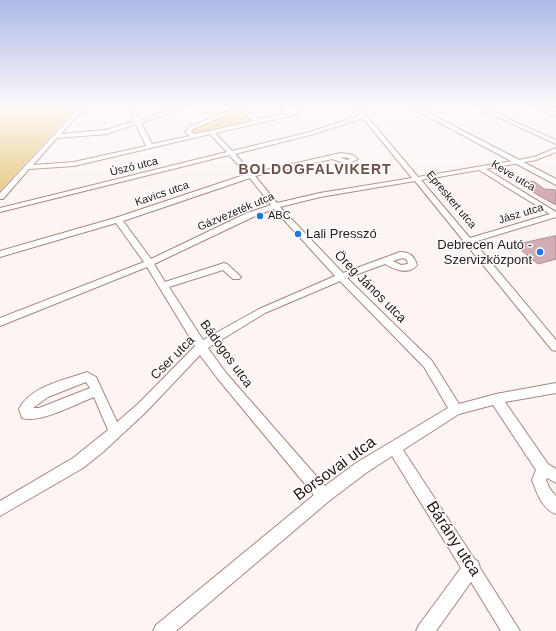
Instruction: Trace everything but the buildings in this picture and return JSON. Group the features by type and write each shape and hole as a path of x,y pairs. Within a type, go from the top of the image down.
{"main road":[{"path":"469,136 556,182"}],"street":[{"path":"0,197 56,136"},
{"path":"145,136 150,146"},
{"path":"28,167 65,165 192,136"},
{"name":"Öreg János utca","path":"216,136 251,175 275,206 341,277 428,364 456,410"},
{"name":"Úszó utca","path":"0,210 298,136"},
{"name":"Epreskert utca","path":"382,136 470,241 556,347"},
{"path":"544,136 556,142"},
{"name":"Gázvezeték utca","path":"0,322 149,263 250,215 275,206 320,195 518,162 536,158 556,150"},
{"name":"Kavics utca","path":"0,254 118,220 251,175 332,157"},
{"name":"Keve utca","path":"480,168 556,215"},
{"name":"Jász utca","path":"470,241 556,215"},
{"name":"Bádogos utca","path":"118,220 149,263 201,347 222,376 324,496"},
{"name":"Cser utca","path":"0,509 78,463 116,433 201,347 240,322 341,277 386,260"},
{"path":"163,286 224,266 236,277"},
{"path":"92,392 39,413 26,414 25,408 29,401 42,394 87,378 92,380 116,433"},
{"name":"Borsovai utca","path":"162,631 324,496 361,468 456,410 496,399 556,388"},
{"path":"496,399 543,469 556,476"},
{"name":"Bárány utca","path":"394,448 472,567 511,631"},
{"path":"543,469 539,480 545,494 556,507"},
{"path":"425,631 472,567"}],"shaded area":[{"path":"0,136 50,136 0,191"}],"place":[{"name":"ABC","path":"260,216"},
{"name":"Lali Presszó","path":"298,234"},
{"name":"Debrecen Autó - Szervizközpont","path":"540,252"}],"district":[{"name":"BOLDOGFALVIKERT","path":"315,170"}]}
